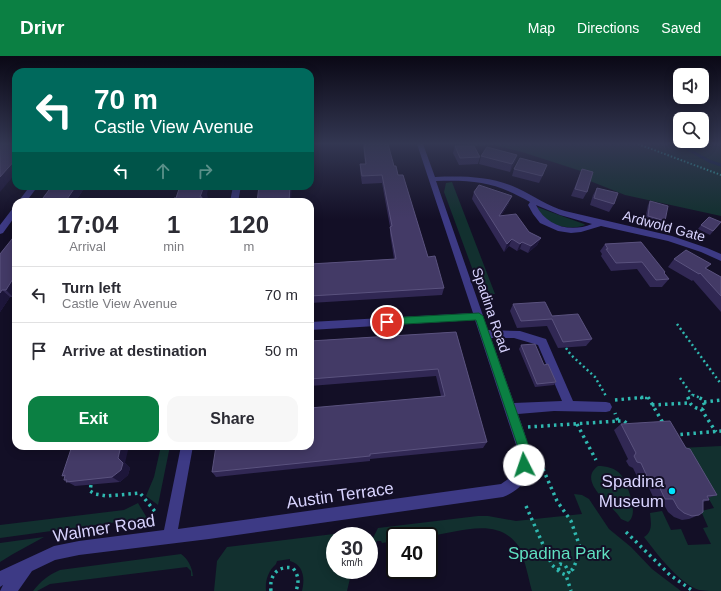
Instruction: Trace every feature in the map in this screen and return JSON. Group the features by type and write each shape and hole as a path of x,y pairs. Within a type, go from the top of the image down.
{"street":[{"name":"Spadina Road","path":"429,169 525,455 524,465 519,478 514,484"},
{"name":"Ardwold Gate","path":"432,179 484,180 509,187 534,201 557,211 600,223 686,242 721,258"},
{"path":"534,201 532,205 538,218 558,229 578,231 586,230 600,223"},
{"path":"0,231 12,215"},
{"path":"314,326 479,316"},
{"path":"485,334 508,332 521,334 542,342 570,407"},
{"path":"510,409 609,407"},
{"name":"Walmer Road","path":"0,579 54,553 79,548 170,536 186,450"},
{"name":"Austin Terrace","path":"170,536 209,532 503,490 514,484"},
{"name":"Walmer Road","path":"8,591 27,566"}],"path":[{"path":"705,169 721,175"},
{"path":"677,324 721,384"},
{"path":"566,348 571,355 595,377 609,401 648,397 665,427 658,427"},
{"path":"680,378 692,395 697,396 704,402 721,400"},
{"path":"692,395 688,397 689,403 695,408 701,409 716,432"},
{"path":"701,409 705,406 704,402"},
{"path":"652,405 689,403"},
{"path":"609,407 618,421"},
{"path":"528,427 618,421 625,422 631,428"},
{"path":"577,424 596,460"},
{"path":"673,441 670,435 721,431"},
{"path":"526,506 552,565 561,573 567,573 573,569 582,550 571,521 557,501 543,469"},
{"path":"91,485 90,491 92,493 101,495 140,493 157,514"},
{"path":"626,532 670,575 693,591"},
{"path":"558,570 558,566 562,563 567,566 571,591"},
{"path":"271,591 270,585 273,574 284,566 293,568 298,576 298,586 296,591"}],"green space":[{"path":"574,169 721,169 721,216 625,195 590,181 590,174"},
{"path":"452,182 495,294 482,295 444,192 446,183"},
{"path":"537,207 585,225 580,227 564,227 553,224 543,217"},
{"path":"721,446 721,591 707,591 699,590 691,586 676,575 644,537 650,529 650,513 662,511 671,530 681,529 688,545 711,544 703,528 708,527 701,511 714,508 680,448"},
{"path":"160,450 169,450 158,505 146,496 154,477"},
{"path":"598,466 614,469 624,479 633,506 633,513 628,522 621,519 598,493 594,486 591,479 592,472"},
{"name":"Spadina Park","path":"574,494 582,495 589,499 609,529 631,547 652,569 681,591 532,591 525,562 519,547 510,537 500,531 477,528 438,534 438,527 386,527 478,516 488,516 516,521 582,514"},
{"path":"138,503 147,518 0,538 0,525 124,510"},
{"name":"Spadina Park","path":"386,527 386,542 382,543 381,541 378,541 378,528"},
{"path":"326,535 326,579 350,579 347,591 302,591 303,577 301,569 295,563 290,561 290,559 277,561 268,576 266,591 214,591 217,561 227,547"},
{"path":"44,537 13,554 0,562 0,543"},
{"path":"181,554 186,558 192,569 193,576 191,576 191,571 187,567 50,584 37,591 33,591 45,579 60,570"}],"building":[{"path":"0,169 7,169 0,177"},
{"path":"361,169 397,169 398,175 403,175 428,257 435,256 444,288 314,296 314,264 396,259 390,227 392,226 382,175 362,176"},
{"path":"514,169 545,169 542,176"},
{"path":"582,169 593,172 587,192 575,189"},
{"path":"479,185 512,196 499,216 516,214 529,232 541,238 531,246 522,242 520,244 512,239 507,244 474,192"},
{"path":"597,188 618,193 614,204 594,198"},
{"path":"49,190 73,190 68,198 43,198"},
{"path":"179,190 203,190 200,197 202,198 176,198"},
{"path":"258,190 290,190 289,198 258,198"},
{"path":"650,201 668,206 665,221 648,216"},
{"path":"709,217 721,222 713,231 701,225"},
{"path":"12,239 12,280 6,290 2,290 0,293 0,254"},
{"path":"641,242 669,279 656,280 642,262 616,263 606,249 608,249 605,244"},
{"path":"686,250 711,264 705,268 721,277 721,296 700,273 699,274 674,259"},
{"path":"545,302 552,316 578,314 592,339 563,342 552,319 521,321 513,304"},
{"path":"456,332 487,442 370,454 370,456 212,472 215,450 314,450 314,408 445,396 438,369 314,379 314,341"},
{"path":"535,344 544,365 548,364 556,382 537,384 521,345"},
{"path":"670,421 686,448 690,449 717,495 707,496 709,500 703,500 703,512 699,515 692,516 684,513 678,508 673,499 665,499 657,482 650,483 641,463 637,462 634,456 636,453 621,424"},
{"path":"71,450 120,450 118,458 123,463 121,470 112,477 66,482 67,480 64,480 65,475 62,476"}],"place":[{"name":"Spadina Museum","path":"672,491"}],"route":[{"path":"387,322 479,316 522,444 525,455 524,465"}]}
